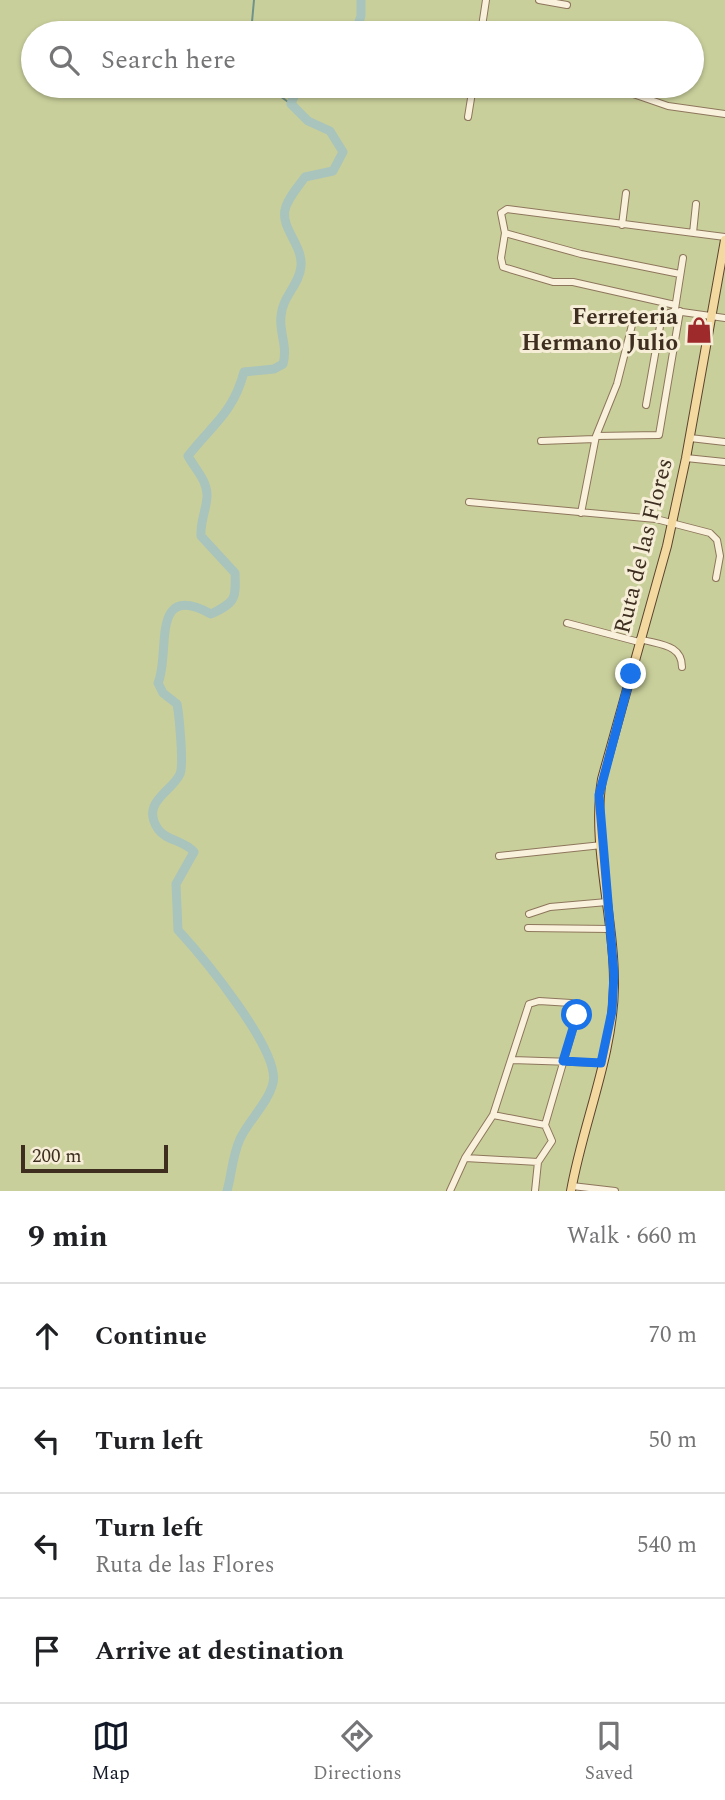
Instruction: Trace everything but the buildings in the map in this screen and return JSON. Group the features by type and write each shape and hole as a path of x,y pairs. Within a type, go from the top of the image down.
{"main road":[{"name":"Ruta de las Flores","path":"572,1188 601,1063 614,990 599,814 602,779 672,524 725,239"}],"street":[{"path":"483,21 486,0"},
{"path":"539,0 567,5"},
{"path":"468,117 471,98"},
{"path":"645,98 668,106 725,114"},
{"path":"622,225 626,193"},
{"path":"693,233 696,204"},
{"path":"725,239 507,209 501,212 505,233 501,263 509,270 553,282 573,282 677,309 725,318"},
{"path":"505,233 581,254 680,274"},
{"path":"541,441 659,435 683,258"},
{"path":"646,405 660,318 664,313 677,309"},
{"path":"581,513 596,438 617,384 633,321"},
{"path":"690,438 725,442"},
{"path":"686,458 725,461"},
{"path":"469,502 656,519 715,535 722,556 716,578"},
{"path":"567,623 677,650 682,657 682,667"},
{"path":"499,856 602,845"},
{"path":"528,914 550,907 607,902"},
{"path":"528,928 610,929"},
{"path":"450,1191 465,1158 493,1115 526,1009 539,1001 575,1006 577,1015 545,1125 552,1141 538,1162 535,1191"},
{"path":"512,1060 601,1063"},
{"path":"493,1115 545,1125"},
{"path":"465,1158 538,1162"},
{"path":"572,1188 615,1191"}],"green space":[{"path":"0,0 725,0 725,1191 0,1191"}],"waterway":[{"path":"252,21 254,0"},
{"path":"359,21 361,0"},
{"path":"283,98 291,104"},
{"path":"227,1191 240,1139 271,1090 272,1068 253,1027 204,960 178,930 176,884 194,852 161,833 153,820 155,804 180,774 182,761 177,704 163,693 158,683 170,613 178,606 191,606 211,614 230,603 235,589 235,573 201,536 207,491 188,456 228,408 244,372 274,369 283,364 285,351 282,309 298,279 301,266 299,251 286,224 286,206 305,177 333,171 343,152 330,131 308,121 291,104 293,98"}],"place":[{"name":"Ferreteria Hermano Julio","path":"699,330"}],"route":[{"path":"577,1015 563,1061 601,1063 612,1011 614,974 599,795 631,674"}]}
